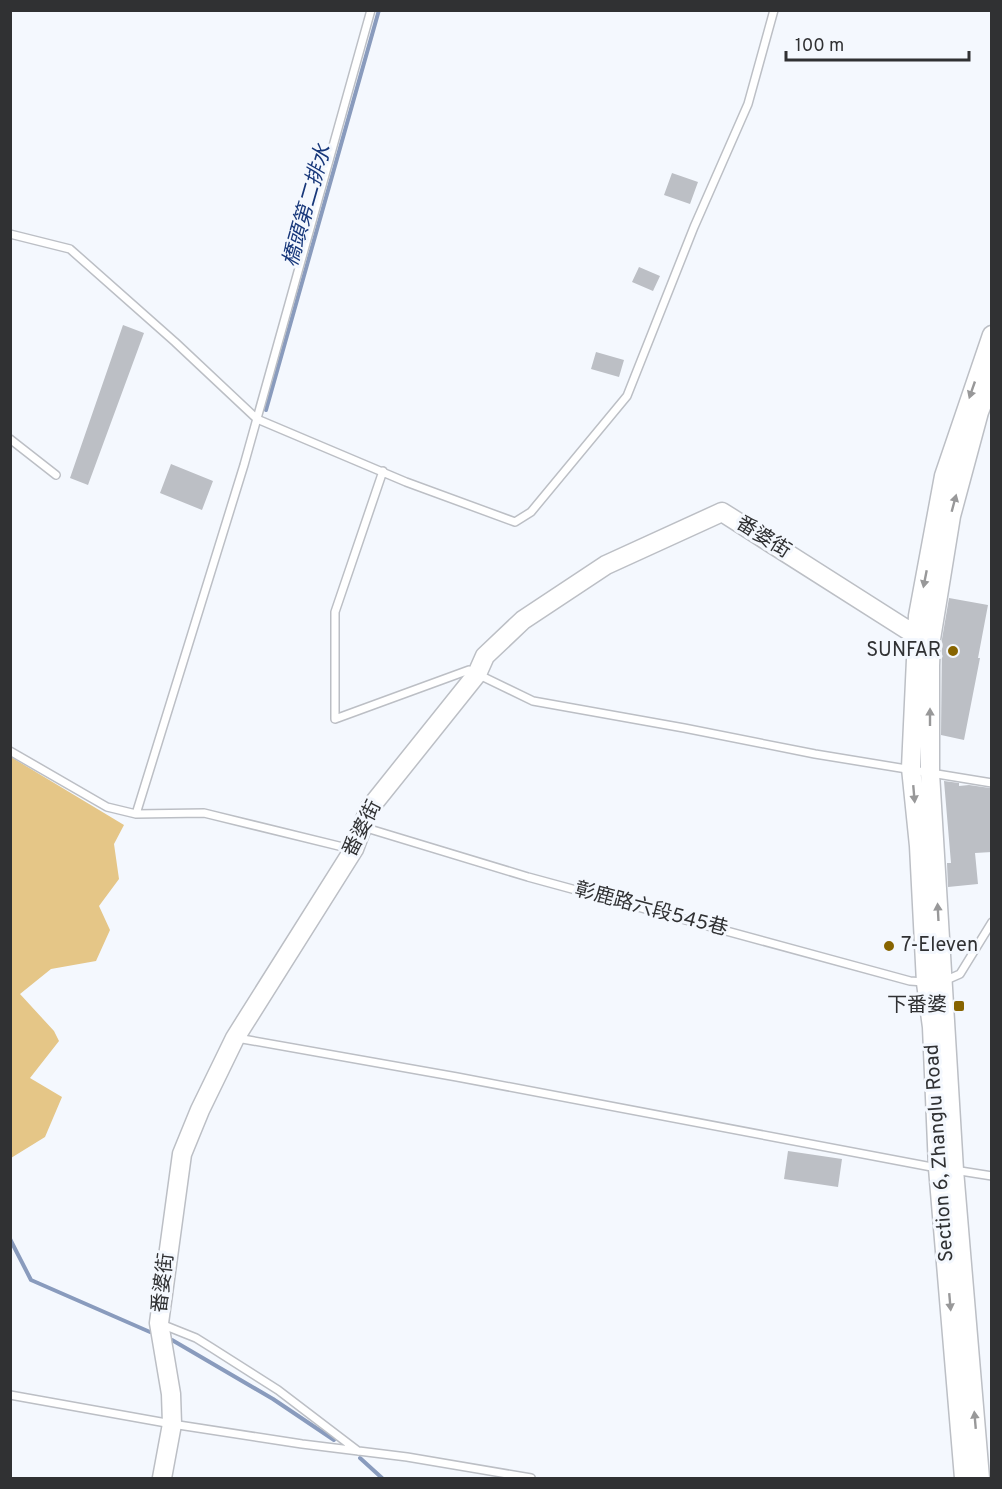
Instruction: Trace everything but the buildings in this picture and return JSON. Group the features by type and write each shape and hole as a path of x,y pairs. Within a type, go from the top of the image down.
{"main road":[{"name":"Section 6, Zhanglu Road","path":"981,1479 932,1027 934,982 930,773 924,637 918,616 944,476 992,335"},
{"name":"Section 6, Zhanglu Road","path":"934,982 911,768 924,637 951,516 979,412 992,378"},
{"name":"番婆街","path":"162,1479 172,1424 171,1394 159,1323 182,1154 200,1110 235,1038 354,849 369,809 477,674 485,656 523,620 606,565 722,513 924,637"},
{"name":"Section 6, Zhanglu Road","path":"946,1169 964,1479"}],"lane":[{"path":"136,814 258,419 371,10"},
{"path":"10,234 70,249 258,419 406,482 515,522 531,512 627,396 694,227 748,104 774,10"},
{"path":"10,439 56,475"},
{"path":"383,471 335,612 335,719 469,670 533,701 815,754 992,783"},
{"path":"10,751 107,807 136,814 204,813 354,849"},
{"name":"彰鹿路六段545巷","path":"363,827 528,877 910,981 934,982"},
{"path":"934,982 960,974 992,922"},
{"path":"235,1038 992,1176"},
{"path":"159,1323 212,1347 278,1390 360,1452"},
{"path":"10,1395 172,1424 407,1457 531,1479"}],"shaded area":[{"path":"11,757 124,825 114,844 119,879 99,906 110,930 96,961 51,969 20,994 54,1031 59,1041 30,1078 62,1097 45,1137 11,1158"}],"waterway":[{"name":"橋頭第二排水","path":"266,410 379,10"},
{"path":"10,1239 31,1280 150,1332"},
{"path":"172,1340 273,1399 334,1440"},
{"path":"360,1458 382,1478"}],"place":[{"name":"SUNFAR","path":"953,651"},
{"name":"7-Eleven","path":"889,946"},
{"name":"下番婆","path":"959,1006"}]}
